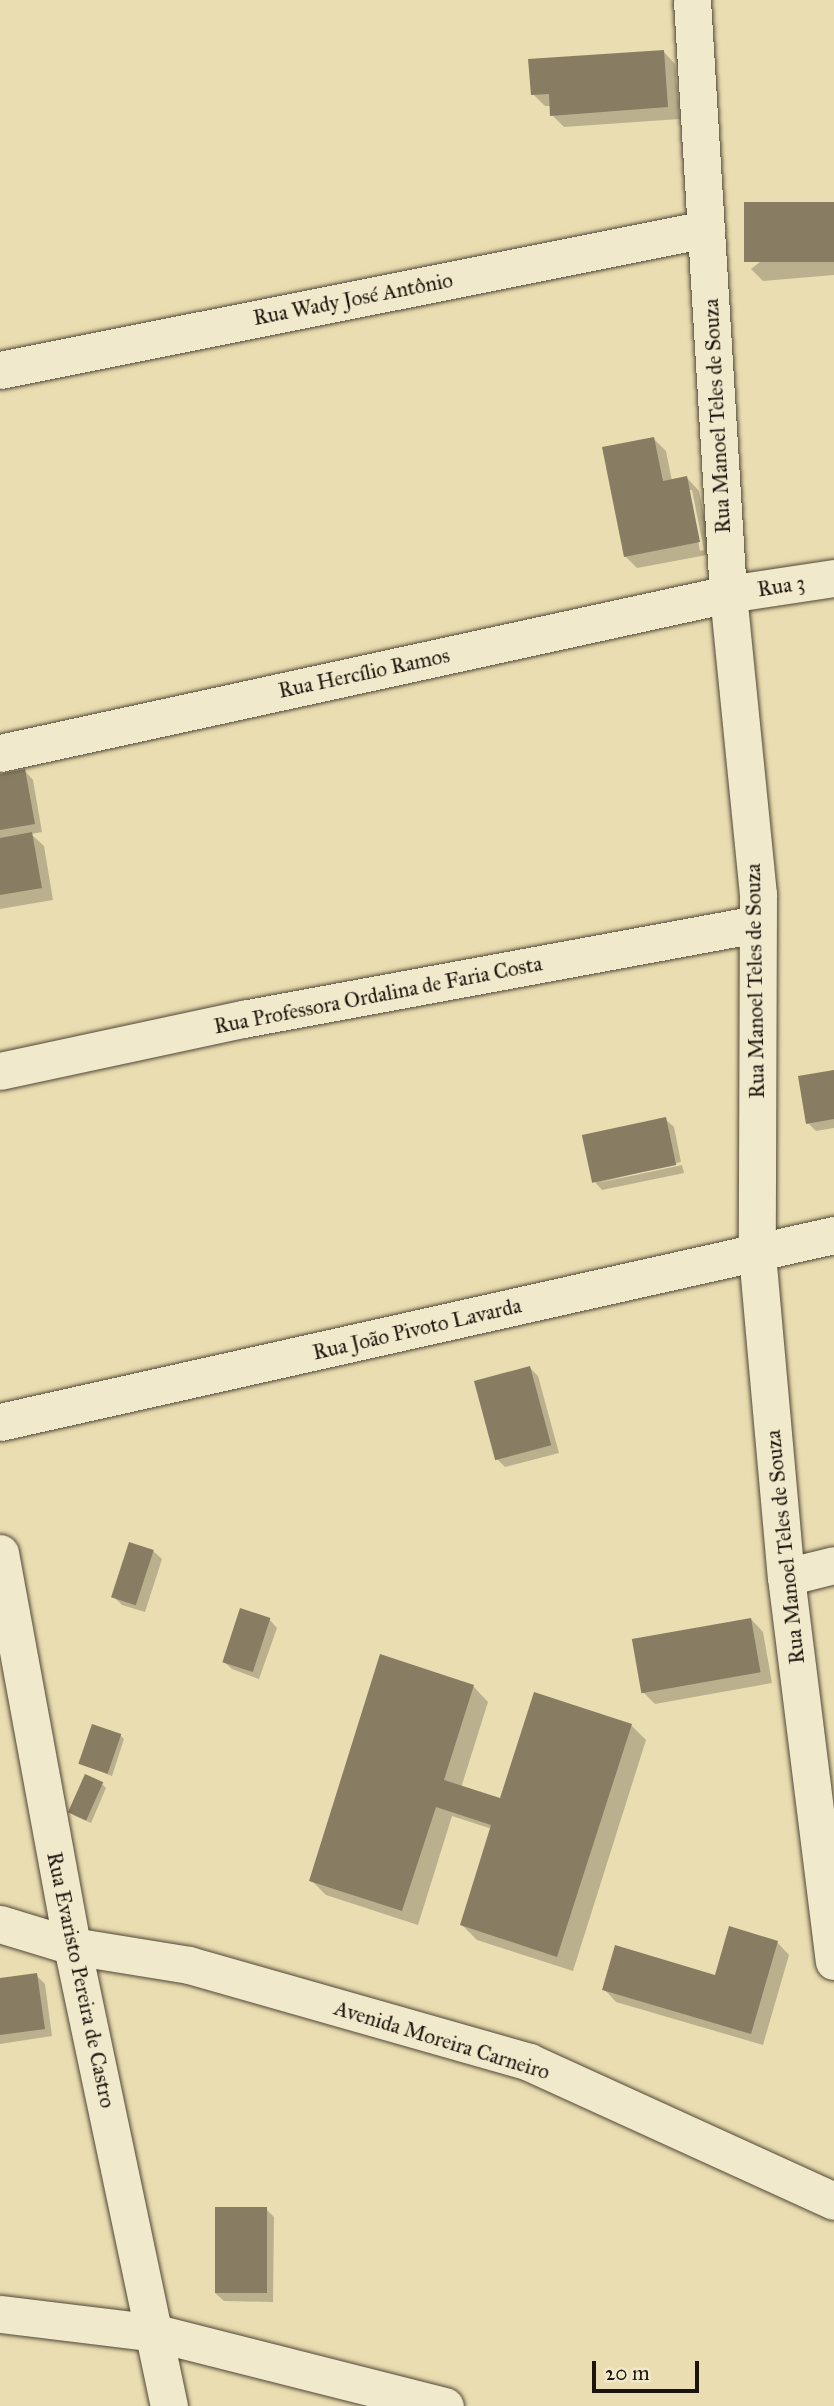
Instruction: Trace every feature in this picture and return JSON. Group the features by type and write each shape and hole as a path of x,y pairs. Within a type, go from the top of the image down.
{"street":[{"name":"Rua Manoel Teles de Souza","path":"692,0 728,594 757,924 757,1254 786,1577 831,1907 834,1961"},
{"name":"Rua Wady José Antônio","path":"0,370 706,229"},
{"name":"Rua 3","path":"728,594 834,578"},
{"name":"Rua Hercílio Ramos","path":"0,753 728,594"},
{"name":"Rua Professora Ordalina de Faria Costa","path":"0,1071 243,1019 757,924"},
{"name":"Rua João Pivoto Lavarda","path":"0,1422 834,1235"},
{"name":"Rua Evaristo Pereira de Castro","path":"0,1553 72,1947 156,2333 169,2406"},
{"path":"786,1577 834,1565"},
{"name":"Avenida Moreira Carneiro","path":"0,1924 72,1947 189,1965 529,2062 834,2201"},
{"path":"0,2314 156,2333 445,2406"}],"building":[{"path":"664,50 668,107 550,116 549,94 531,95 528,59"},
{"path":"744,202 834,202 834,262 744,262"},
{"path":"654,437 663,481 687,476 700,542 624,557 602,447"},
{"path":"25,769 35,824 0,830 0,774"},
{"path":"32,832 42,888 0,895 0,838"},
{"path":"834,1070 834,1119 806,1124 798,1076"},
{"path":"666,1117 676,1165 592,1183 582,1135"},
{"path":"530,1366 551,1445 495,1460 474,1381"},
{"path":"129,1542 154,1550 136,1605 111,1597"},
{"path":"240,1608 270,1618 253,1672 222,1662"},
{"path":"751,1618 761,1672 641,1693 632,1639"},
{"path":"380,1654 474,1685 444,1780 500,1798 534,1692 632,1724 557,1957 460,1925 491,1825 436,1807 402,1911 309,1881"},
{"path":"92,1724 121,1734 108,1774 78,1764"},
{"path":"85,1774 103,1782 86,1821 68,1812"},
{"path":"729,1926 778,1941 751,2034 602,1990 615,1945 715,1975"},
{"path":"37,1973 45,2029 0,2035 0,1978"},
{"path":"215,2207 267,2207 267,2293 215,2293"}]}
